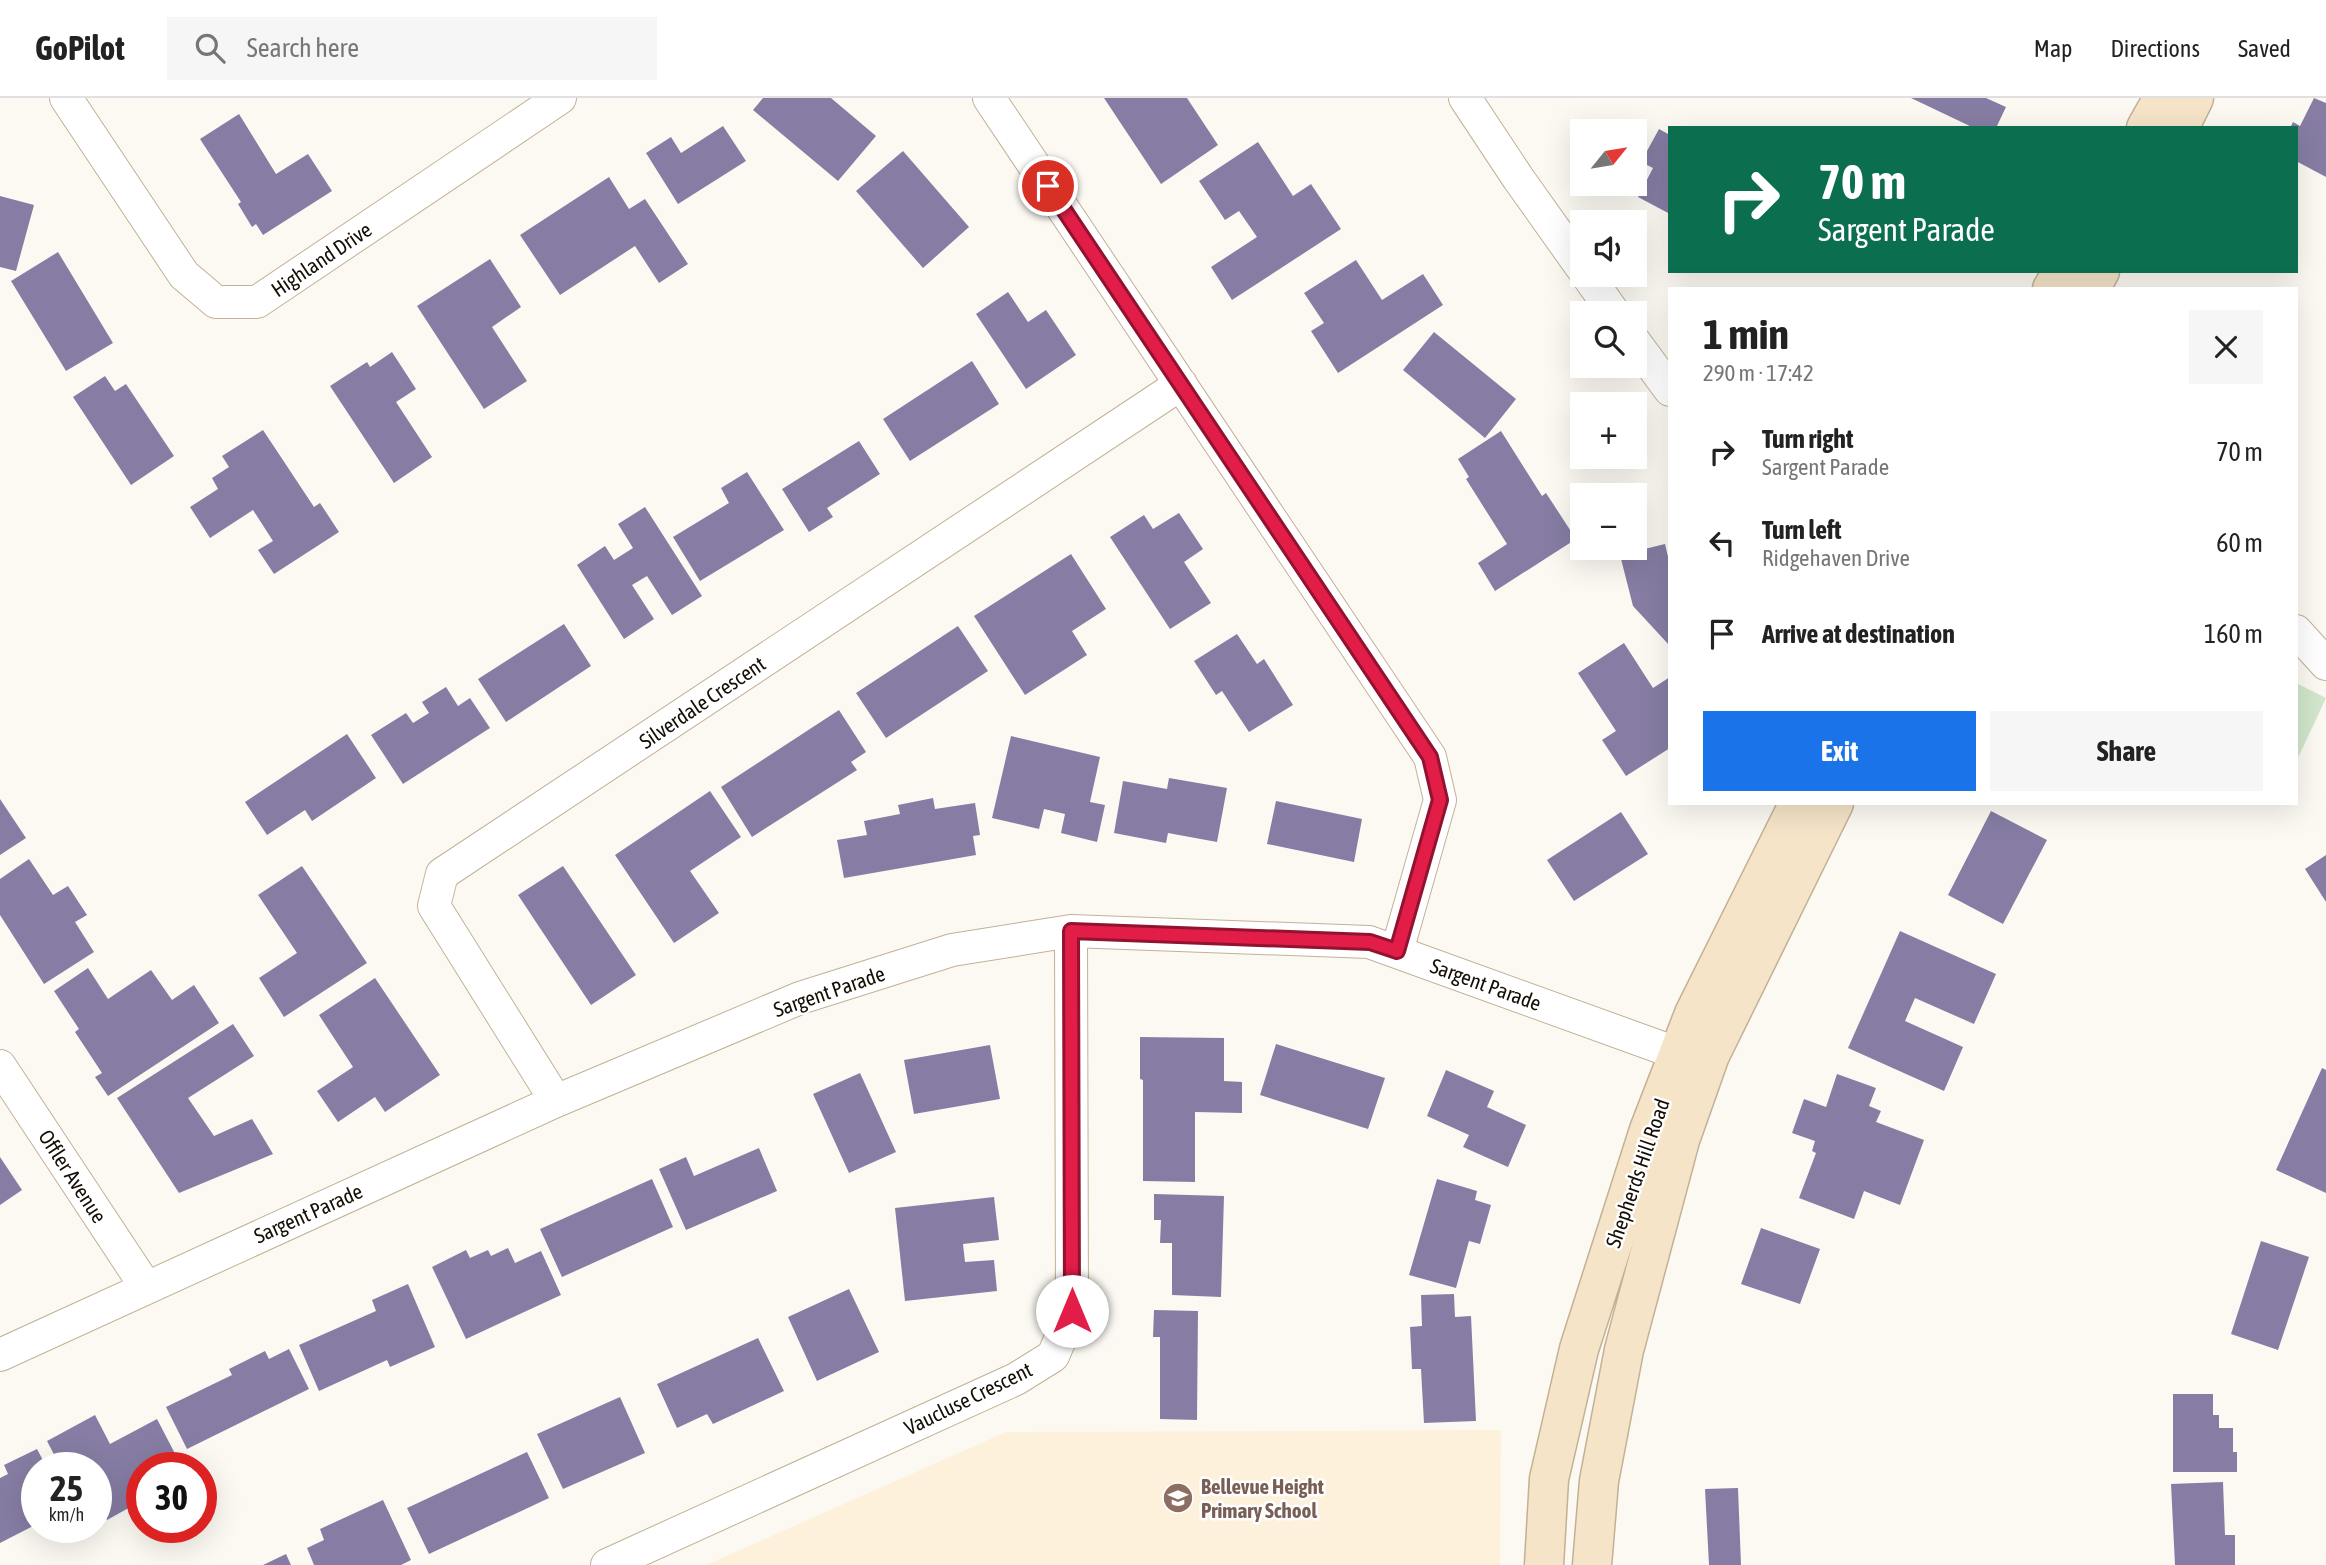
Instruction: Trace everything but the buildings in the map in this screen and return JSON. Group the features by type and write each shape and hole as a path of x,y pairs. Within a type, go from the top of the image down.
{"main road":[{"path":"2147,126 2162,98"},
{"path":"2180,126 2194,98"},
{"name":"Shepherds Hill Road","path":"1592,1565 1599,1480 1624,1350 1679,1140 1692,1061 1694,1014 1798,805"},
{"name":"Shepherds Hill Road","path":"1544,1565 1549,1479 1579,1349 1649,1130 1692,1061 1833,805"}],"street":[{"name":"Highland Drive","path":"66,98 184,275 216,302 257,302 560,98"},
{"path":"989,98 1430,757 1440,800 1397,951"},
{"path":"1465,98 1570,251"},
{"path":"1647,359 1668,387"},
{"name":"Silverdale Crescent","path":"556,1101 434,906 442,874 1181,384"},
{"path":"2298,633 2326,664"},
{"name":"Sargent Parade","path":"0,1355 556,1101 800,999 951,950 1071,931 1370,942 1692,1061"},
{"name":"Vaucluse Crescent","path":"607,1565 1016,1379 1053,1356 1072,1311 1071,931"},
{"name":"Offler Avenue","path":"0,1066 146,1287"}],"shaded area":[{"name":"Bellevue Height Primary School","path":"1501,1430 1500,1565 706,1565 1006,1432"}],"green space":[{"path":"2298,684 2326,698 2298,758"}],"place":[{"name":"Bellevue Height Primary School","path":"1178,1498"}],"route":[{"path":"1048,186 1430,757 1440,800 1397,951 1370,942 1071,931 1072,1311"}]}
